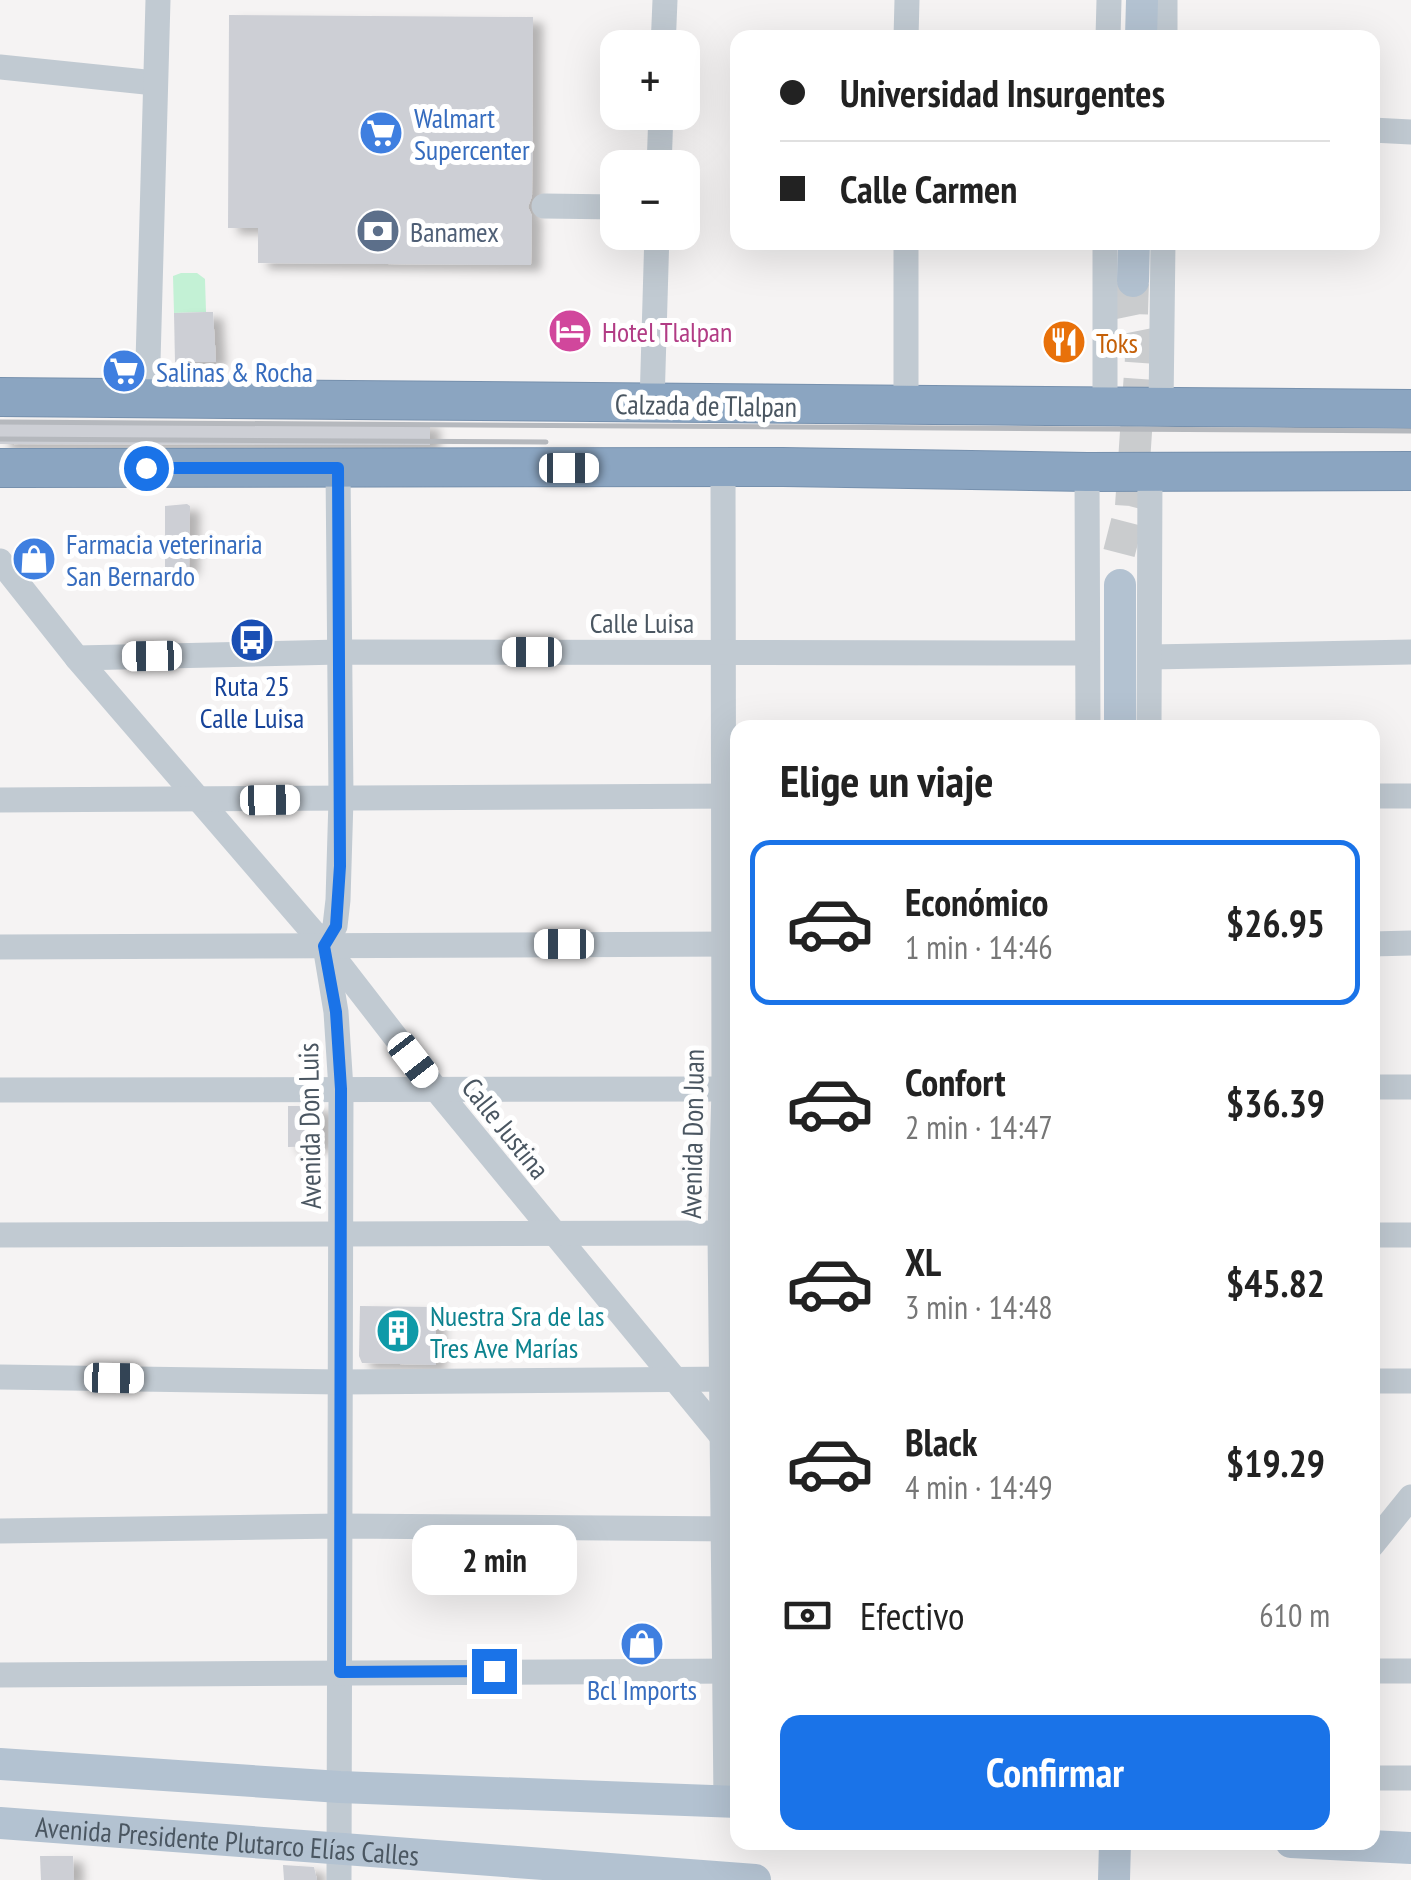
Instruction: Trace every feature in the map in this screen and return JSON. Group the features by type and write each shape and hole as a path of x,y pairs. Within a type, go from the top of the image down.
{"highway":[{"name":"Calzada de Tlalpan","path":"0,397 1411,409"},
{"path":"0,468 1411,471"}],"main road":[{"path":"1141,30 1142,0"},
{"path":"1133,281 1134,250"},
{"path":"1120,585 1120,720"},
{"path":"0,1764 340,1787 730,1802"},
{"name":"Avenida Presidente Plutarco Elías Calles","path":"0,1823 739,1879"},
{"path":"1380,1846 1411,1848"},
{"path":"1114,1880 1115,1850"}],"street":[{"path":"147,398 158,0"},
{"path":"663,30 664,0"},
{"path":"906,30 907,0"},
{"path":"1108,30 1109,0"},
{"path":"1165,0 1165,30"},
{"path":"0,67 155,83"},
{"path":"1380,130 1411,132"},
{"path":"544,206 600,207"},
{"path":"652,404 657,250"},
{"path":"906,250 906,407"},
{"path":"1105,406 1106,250"},
{"path":"1161,407 1163,250"},
{"name":"Avenida Don Juan","path":"723,467 724,651 730,775"},
{"name":"Avenida Don Luis","path":"338,468 341,799 336,926 324,946 336,1012 341,1089 339,1880"},
{"path":"1087,472 1088,720"},
{"path":"1149,720 1150,472"},
{"name":"Calle Justina","path":"0,561 77,658 324,946 435,1088 730,1446"},
{"name":"Calle Luisa","path":"77,658 340,652 1087,653"},
{"path":"1150,657 1411,652"},
{"path":"0,800 730,796"},
{"path":"1380,796 1411,796"},
{"path":"0,946 730,944"},
{"path":"1380,944 1411,944"},
{"path":"1380,1087 1411,1087"},
{"path":"0,1090 730,1089"},
{"name":"Avenida Don Juan","path":"730,1161 730,1379"},
{"path":"0,1235 729,1233"},
{"path":"1380,1235 1411,1235"},
{"path":"0,1376 340,1382 730,1379"},
{"path":"1380,1381 1411,1381"},
{"path":"1391,1523 1411,1496"},
{"path":"0,1531 340,1526 730,1529"},
{"path":"0,1674 730,1671"},
{"path":"1380,1671 1411,1671"},
{"path":"1380,1778 1411,1778"}],"green space":[{"path":"197,273 205,279 206,312 174,313 173,276"}],"building":[{"path":"229,15 533,17 532,196 528,207 532,216 531,265 258,263 258,228 228,228"},
{"path":"213,312 216,362 175,362 174,313"},
{"path":"0,420 430,423 430,445 0,444"},
{"path":"187,504 189,569 165,570 165,506"},
{"path":"288,1106 323,1106 323,1146 288,1147"},
{"name":"Nuestra Sra de las Tres Ave Marías","path":"360,1306 436,1307 436,1365 362,1363"},
{"path":"40,1856 73,1856 74,1880 41,1880"},
{"path":"283,1865 314,1867 317,1880 284,1880"}],"tunnel":[{"path":"1119,553 1131,506 1141,358 1132,314 1133,281"}],"railway":[{"path":"0,422 1411,431"},
{"path":"0,439 546,442"}],"place":[{"name":"Walmart Supercenter","path":"381,133"},
{"name":"Banamex","path":"378,231"},
{"name":"Hotel Tlalpan","path":"570,331"},
{"name":"Toks","path":"1064,342"},
{"name":"Salinas & Rocha","path":"124,371"},
{"name":"Farmacia veterinaria San Bernardo","path":"34,559"},
{"name":"Ruta 25 Calle Luisa","path":"252,640"},
{"name":"Nuestra Sra de las Tres Ave Marías","path":"398,1331"},
{"name":"Bcl Imports","path":"642,1644"}],"route":[{"path":"146,468 338,468 340,866 336,926 324,946 336,1012 341,1089 340,1672 494,1671"}]}
